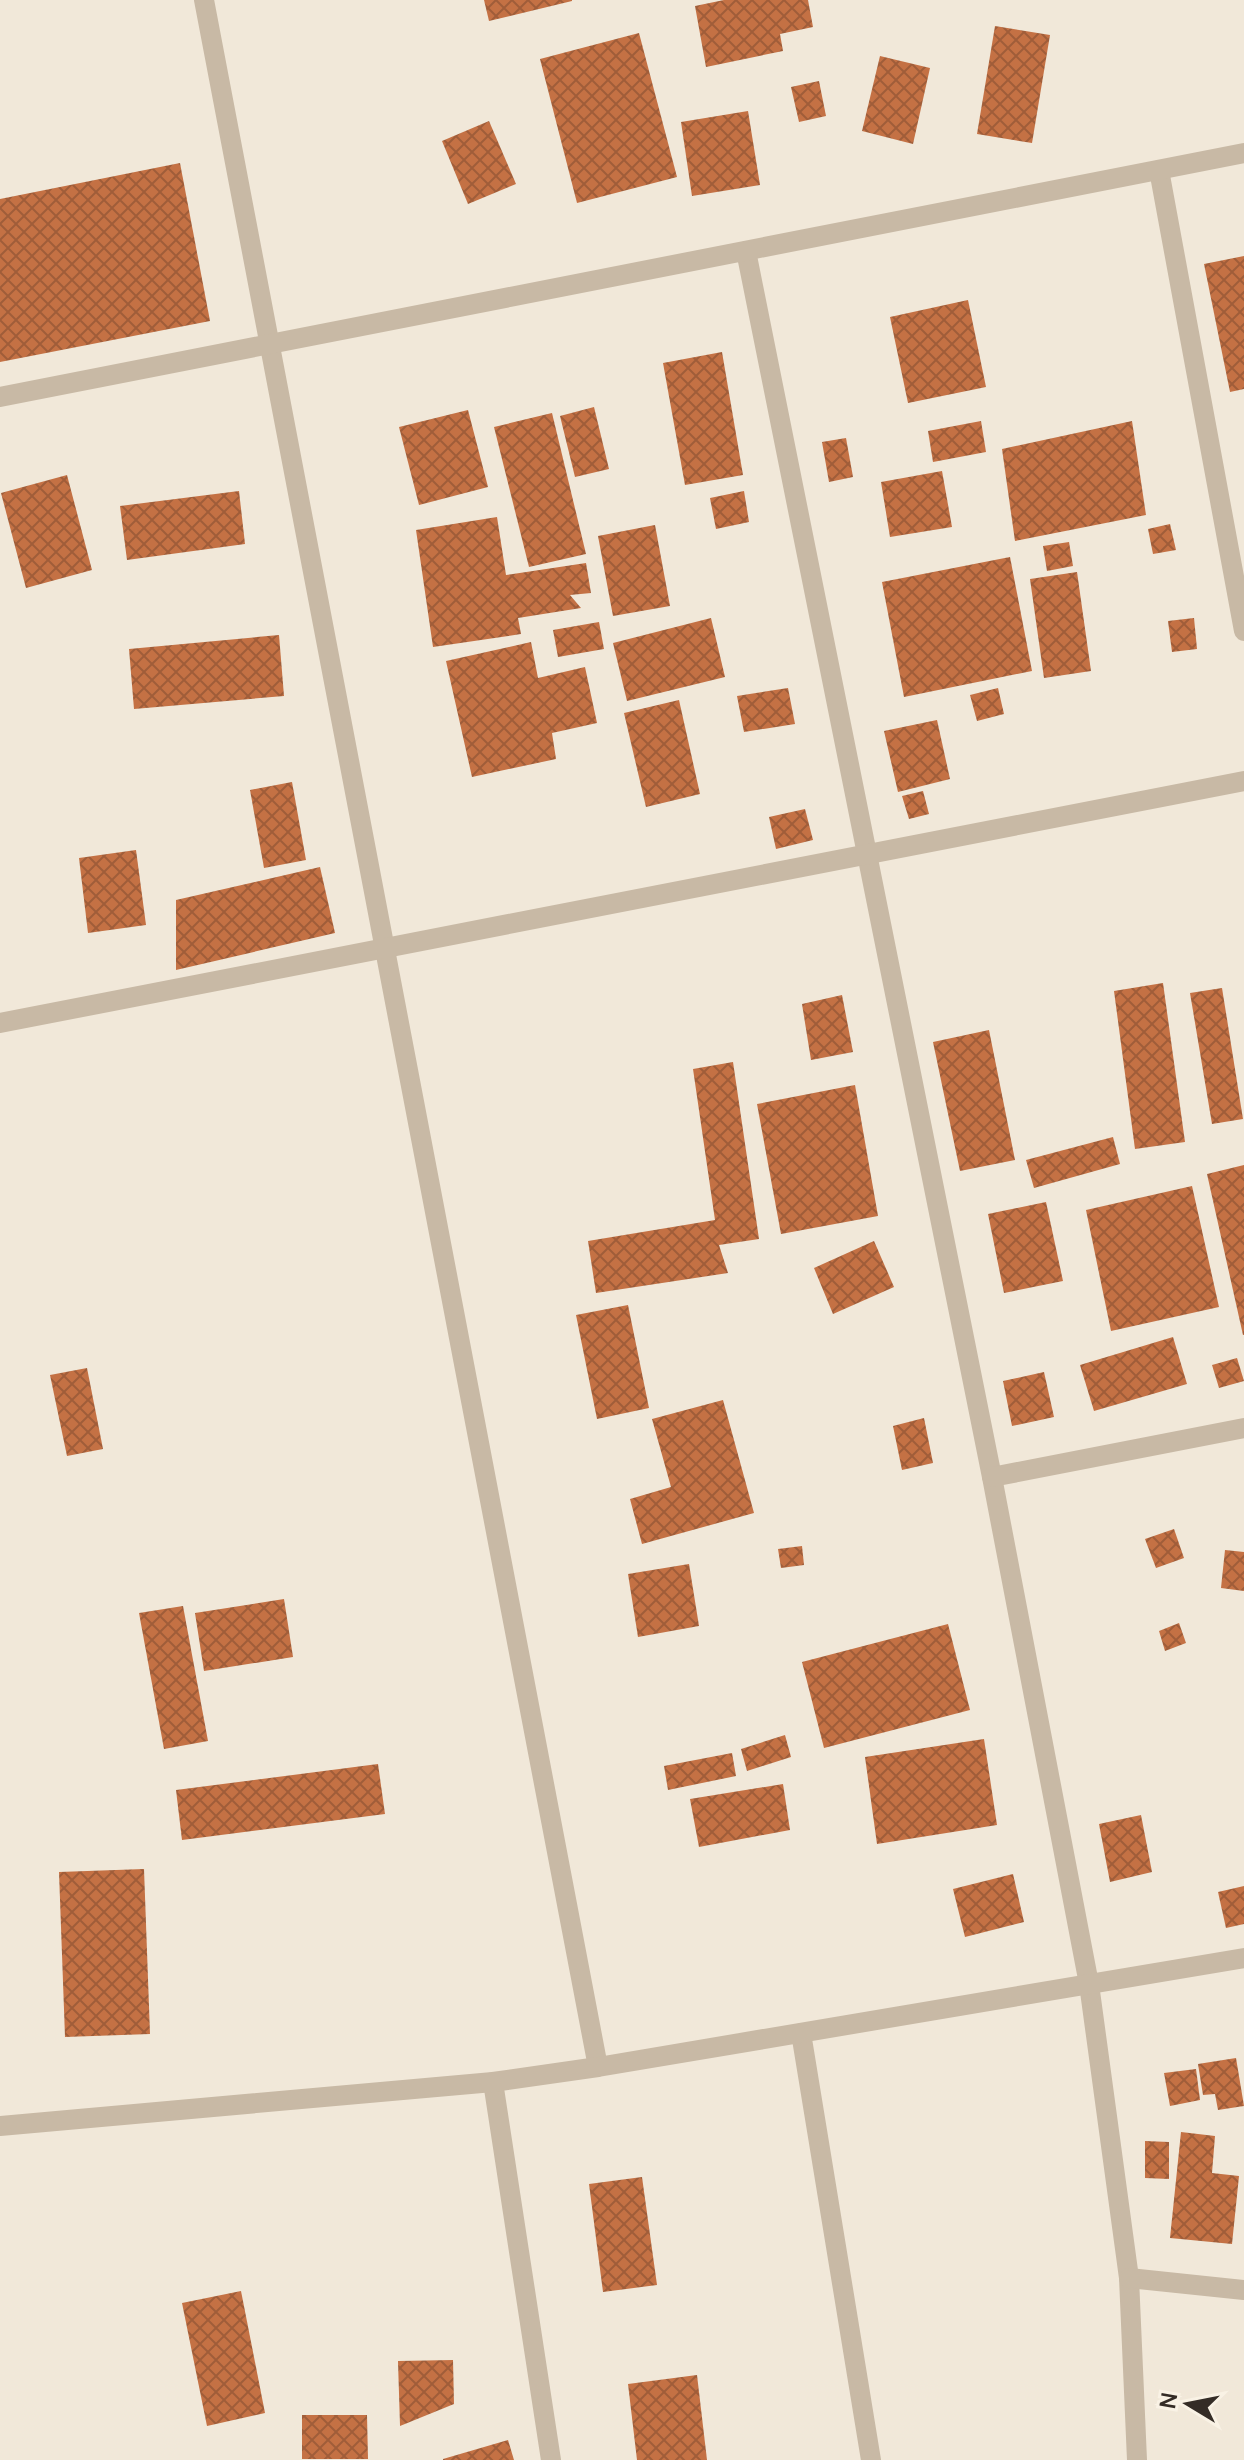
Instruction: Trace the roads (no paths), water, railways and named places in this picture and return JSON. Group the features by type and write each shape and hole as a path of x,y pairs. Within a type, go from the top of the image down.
{"street":[{"path":"204,0 598,2067"},
{"path":"0,397 1244,153"},
{"path":"1159,170 1244,631"},
{"path":"746,251 992,1477 1089,1984 1129,2278 1137,2460"},
{"path":"0,1023 1244,781"},
{"path":"992,1477 1244,1428"},
{"path":"0,2126 493,2082 1244,1958"},
{"path":"801,2033 871,2460"},
{"path":"493,2082 551,2460"},
{"path":"1129,2278 1244,2290"}]}
